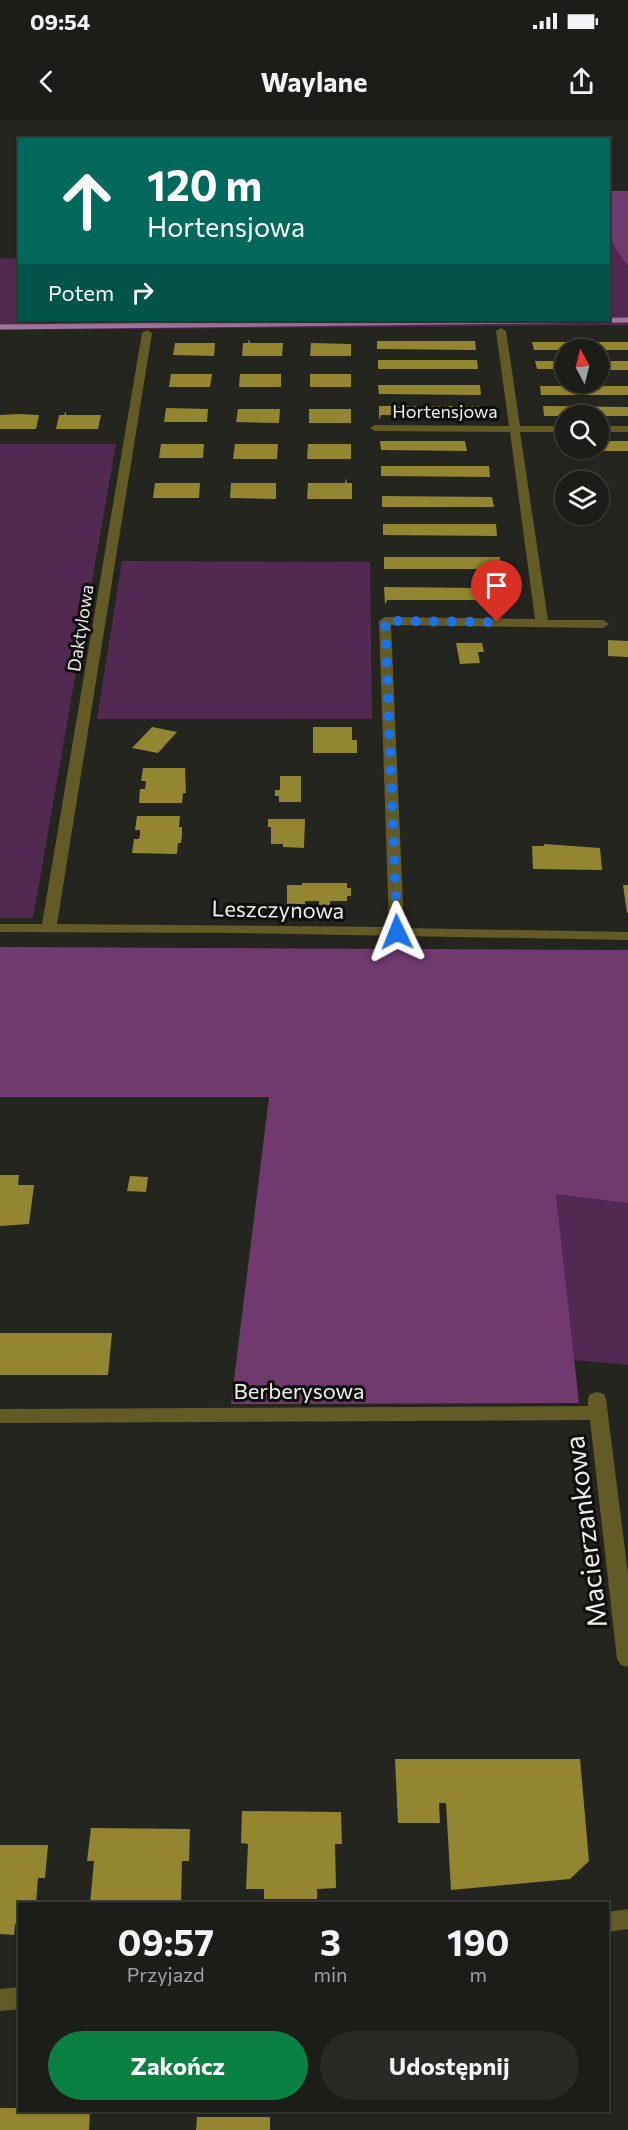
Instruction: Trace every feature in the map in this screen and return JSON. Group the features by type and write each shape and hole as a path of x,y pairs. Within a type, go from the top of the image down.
{"street":[{"name":"Hortensjowa","path":"501,331 542,623"},
{"name":"Daktylowa","path":"49,928 147,333"},
{"name":"Hortensjowa","path":"375,428 555,429"},
{"path":"609,429 628,429"},
{"path":"397,932 385,621 603,624"},
{"name":"Leszczynowa","path":"0,928 628,936"},
{"name":"Berberysowa","path":"0,1416 597,1406"},
{"name":"Macierzankowa","path":"597,1406 628,1659"},
{"path":"609,1922 628,1919"},
{"path":"0,2000 18,1998"}],"shaded area":[{"path":"610,191 628,191 628,267 610,240"},
{"path":"610,240 628,267 628,325 0,330 0,258 18,259 18,321 610,321"},
{"path":"0,444 116,444 33,918 0,918"},
{"path":"122,561 370,562 372,719 97,719"},
{"path":"0,947 628,950 628,1203 556,1194 579,1403 231,1404 269,1097 0,1097"},
{"path":"556,1193 628,1203 628,1365 574,1360"}],"building":[{"path":"249,339 250,343 283,343 282,356 242,356 243,343 248,343"},
{"path":"377,341 475,341 476,350 377,349"},
{"path":"532,342 555,342 555,350 534,350"},
{"path":"609,342 628,342 628,350 609,350"},
{"path":"175,343 215,343 214,356 173,355"},
{"path":"311,343 351,344 351,356 310,356"},
{"path":"378,360 477,360 478,369 378,369"},
{"path":"535,361 555,361 555,369 537,369"},
{"path":"609,361 628,361 628,370 609,370"},
{"path":"171,374 212,374 210,387 169,387"},
{"path":"240,374 281,374 281,387 239,387"},
{"path":"310,374 351,374 351,387 310,387"},
{"path":"378,385 480,385 481,395 379,394"},
{"path":"540,386 555,386 555,393 609,393 609,386 628,386 628,395 541,395"},
{"path":"379,406 482,406 483,415 381,415 379,420"},
{"path":"543,406 555,406 555,416 544,416"},
{"path":"609,407 628,407 628,416 609,416"},
{"path":"166,408 208,409 207,422 164,422"},
{"path":"238,409 280,409 279,423 236,422"},
{"path":"309,409 351,409 351,423 309,423"},
{"path":"66,411 66,415 101,415 98,429 56,429 59,415 64,415"},
{"path":"0,415 39,415 36,429 0,429"},
{"path":"380,441 465,441 467,451 381,450"},
{"path":"609,441 628,441 628,451 609,451"},
{"path":"161,444 204,444 203,458 159,458"},
{"path":"235,444 278,444 277,459 233,459"},
{"path":"308,444 351,444 351,459 307,459"},
{"path":"381,466 489,466 490,477 381,476"},
{"path":"346,478 347,483 352,483 352,499 307,499 308,483 345,483"},
{"path":"155,483 200,483 199,498 153,498"},
{"path":"231,483 276,483 276,499 230,498"},
{"path":"382,496 492,497 494,507 382,507"},
{"path":"383,524 496,524 497,536 383,535"},
{"path":"384,557 500,557 501,569 384,569"},
{"path":"384,587 479,588 481,600 387,600 385,605"},
{"path":"608,640 628,641 628,657 608,656"},
{"path":"456,643 482,643 484,652 478,652 480,663 460,664"},
{"path":"152,727 177,732 158,753 132,748"},
{"path":"313,727 352,727 352,740 357,740 357,753 313,753"},
{"path":"143,768 185,768 186,793 183,793 182,803 139,803 140,789 145,789 146,781 141,781"},
{"path":"280,776 301,776 301,802 279,802 279,796 275,796 275,790 280,790"},
{"path":"137,816 180,816 179,827 182,827 182,835 181,843 178,843 177,854 132,853 134,839 139,839 140,835 140,830 135,830"},
{"path":"268,819 305,819 304,848 271,844 271,827 268,827"},
{"path":"544,844 600,848 602,870 533,869 532,846 544,846"},
{"path":"302,883 347,883 347,888 351,888 351,896 347,896 347,901 330,901 330,905 319,905 319,901 287,904 287,885 302,885"},
{"path":"623,885 628,885 628,913 627,913"},
{"path":"0,1175 19,1175 18,1185 34,1185 29,1224 0,1226"},
{"path":"130,1176 148,1177 146,1192 127,1191"},
{"path":"0,1333 112,1333 108,1375 0,1375"},
{"path":"395,1759 580,1759 589,1861 570,1879 451,1890 446,1803 439,1803 440,1823 398,1823"},
{"path":"242,1811 341,1812 342,1844 335,1844 336,1888 317,1889 317,1899 264,1899 264,1889 246,1889 248,1844 241,1843"},
{"path":"91,1828 190,1829 189,1861 182,1861 181,1902 90,1902 94,1861 87,1861"},
{"path":"0,1845 48,1845 45,1878 38,1878 36,1902 18,1902 18,1924 15,1924 14,1935 0,1934"},
{"path":"0,2108 18,2108 18,2112 90,2112 89,2130 0,2130"},
{"path":"197,2117 270,2117 270,2130 196,2130"}],"waterway":[{"path":"610,320 628,320"},
{"path":"0,327 538,321"}],"route":[{"path":"397,932 385,621 497,622"}]}
